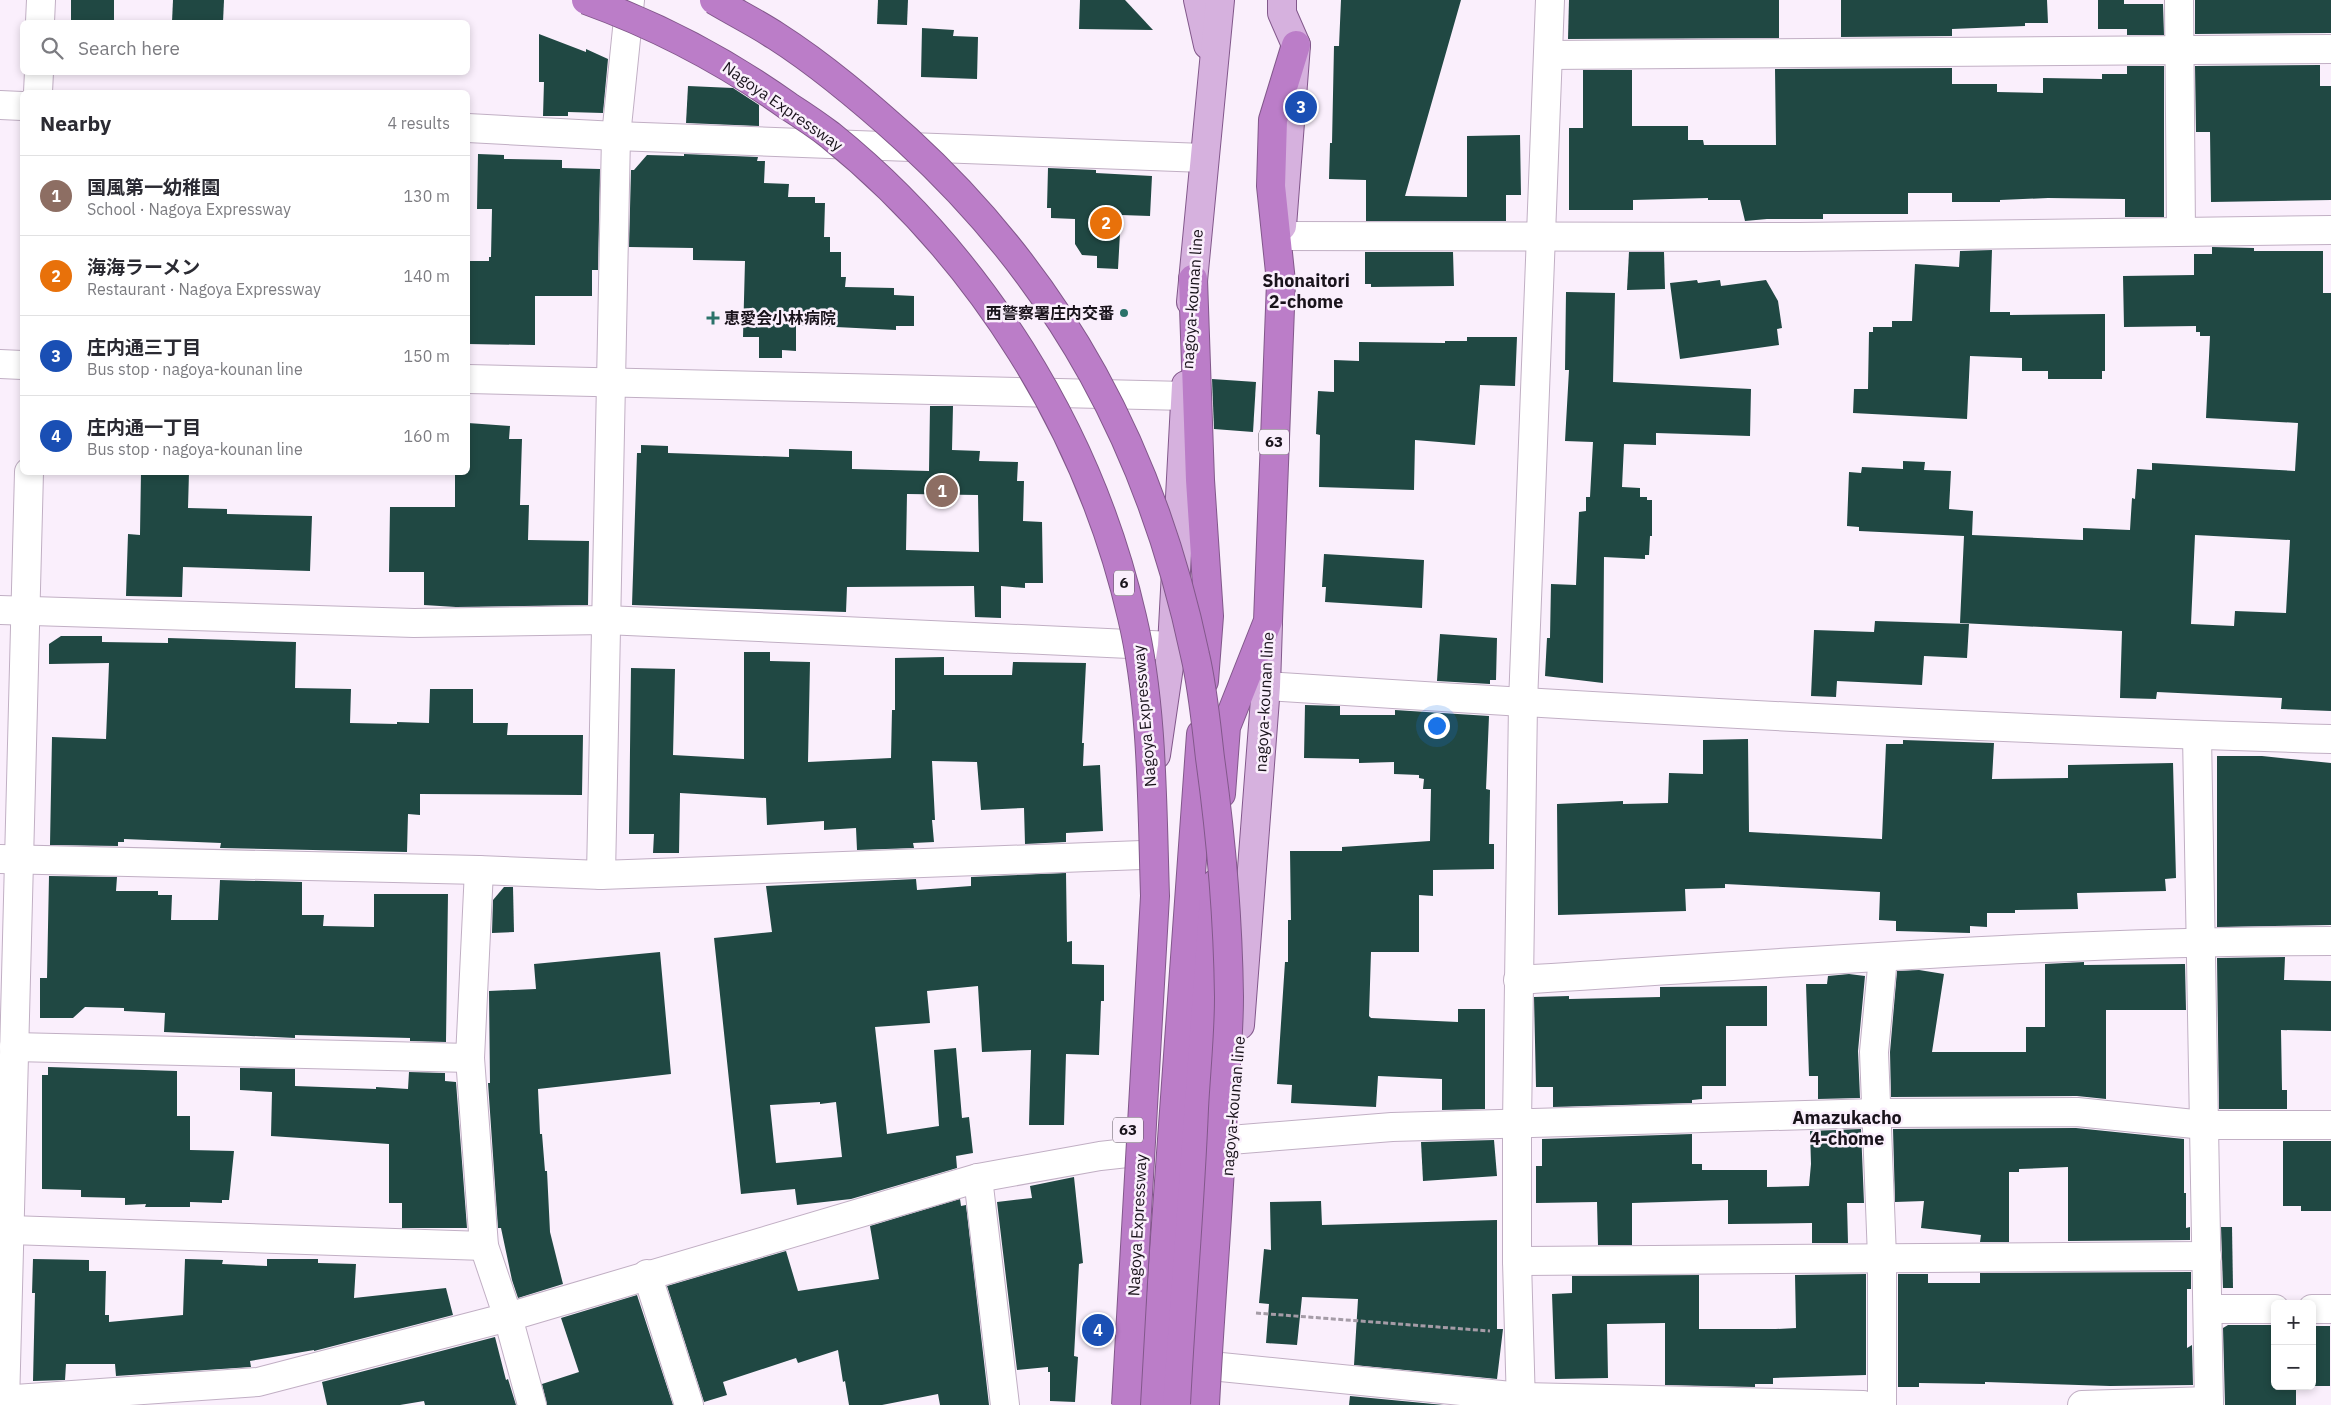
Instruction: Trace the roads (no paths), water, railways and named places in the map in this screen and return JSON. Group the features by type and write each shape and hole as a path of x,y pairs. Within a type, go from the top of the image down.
{"highway":[{"name":"Nagoya Expressway","path":"586,0 677,38 746,76 830,134 905,202 968,274 1027,361 1070,437 1095,497 1117,560 1133,618 1143,672 1153,812 1155,896 1126,1405"},
{"path":"714,0 777,36 858,95 936,167 987,220 1026,268 1060,316 1121,427 1145,483 1167,546 1196,658 1217,805 1224,892 1229,1000 1218,1221 1206,1405"},
{"path":"1153,1405 1172,1122 1199,940 1226,727 1268,622 1281,282 1271,186 1273,120 1296,45"},
{"path":"1177,1405 1199,940 1209,616 1200,480 1193,278"}],"main road":[{"path":"1198,0 1213,68"},
{"name":"nagoya-kounan line","path":"1114,1405 1127,1153 1138,996 1142,855 1172,646 1193,278 1220,0"},
{"name":"nagoya-kounan line","path":"1206,1405 1230,1140 1266,686 1282,236 1296,45 1282,13 1282,0"}],"street":[{"path":"40,20 41,0"},
{"path":"602,874 616,136 630,0"},
{"path":"1521,1401 1517,1260 1517,1124 1523,703 1550,0"},
{"path":"2179,0 2181,231"},
{"path":"1548,55 2331,49"},
{"path":"38,90 39,75"},
{"path":"0,105 20,106"},
{"path":"470,128 616,136 1204,158"},
{"path":"1282,236 1799,237 2331,230"},
{"path":"0,364 20,364"},
{"path":"470,379 612,384 1186,396"},
{"path":"29,475 13,610 9,859 14,1047 7,1087 10,1230 4,1313 4,1402 258,1382 508,1317 647,1274 978,1178 1100,1156 1127,1153"},
{"path":"13,610 414,623 606,620 1172,646"},
{"path":"1266,686 1523,703 2197,735 2331,739"},
{"path":"2082,1405 2209,1403 2197,735"},
{"path":"9,859 602,874 1142,855"},
{"path":"479,870 470,1058 484,1246 508,1317 532,1405"},
{"path":"1518,980 1883,957 2202,941 2331,941"},
{"path":"1882,1405 1882,1257 1878,1113 1874,1052 1883,957"},
{"path":"14,1047 470,1058"},
{"path":"1230,1140 1392,1127 1878,1113 2077,1112 2204,1125 2331,1125"},
{"path":"978,1178 1005,1405"},
{"path":"10,1230 484,1246"},
{"path":"1517,1260 2207,1256"},
{"path":"647,1274 689,1405"},
{"path":"2208,1309 2271,1309"},
{"path":"2316,1309 2331,1309"},
{"path":"1211,1366 1521,1401 1863,1405"}],"place":[{"name":"庄内通三丁目","path":"1301,107"},
{"name":"海海ラーメン","path":"1106,223"},
{"name":"西警察署庄内交番","path":"1124,313"},
{"name":"恵愛会小林病院","path":"713,318"},
{"name":"国風第一幼稚園","path":"942,491"},
{"name":"庄内通一丁目","path":"1098,1330"}],"district":[{"name":"Shonaitori 2-chome","path":"1306,291"},
{"name":"Amazukacho 4-chome","path":"1847,1128"}]}
